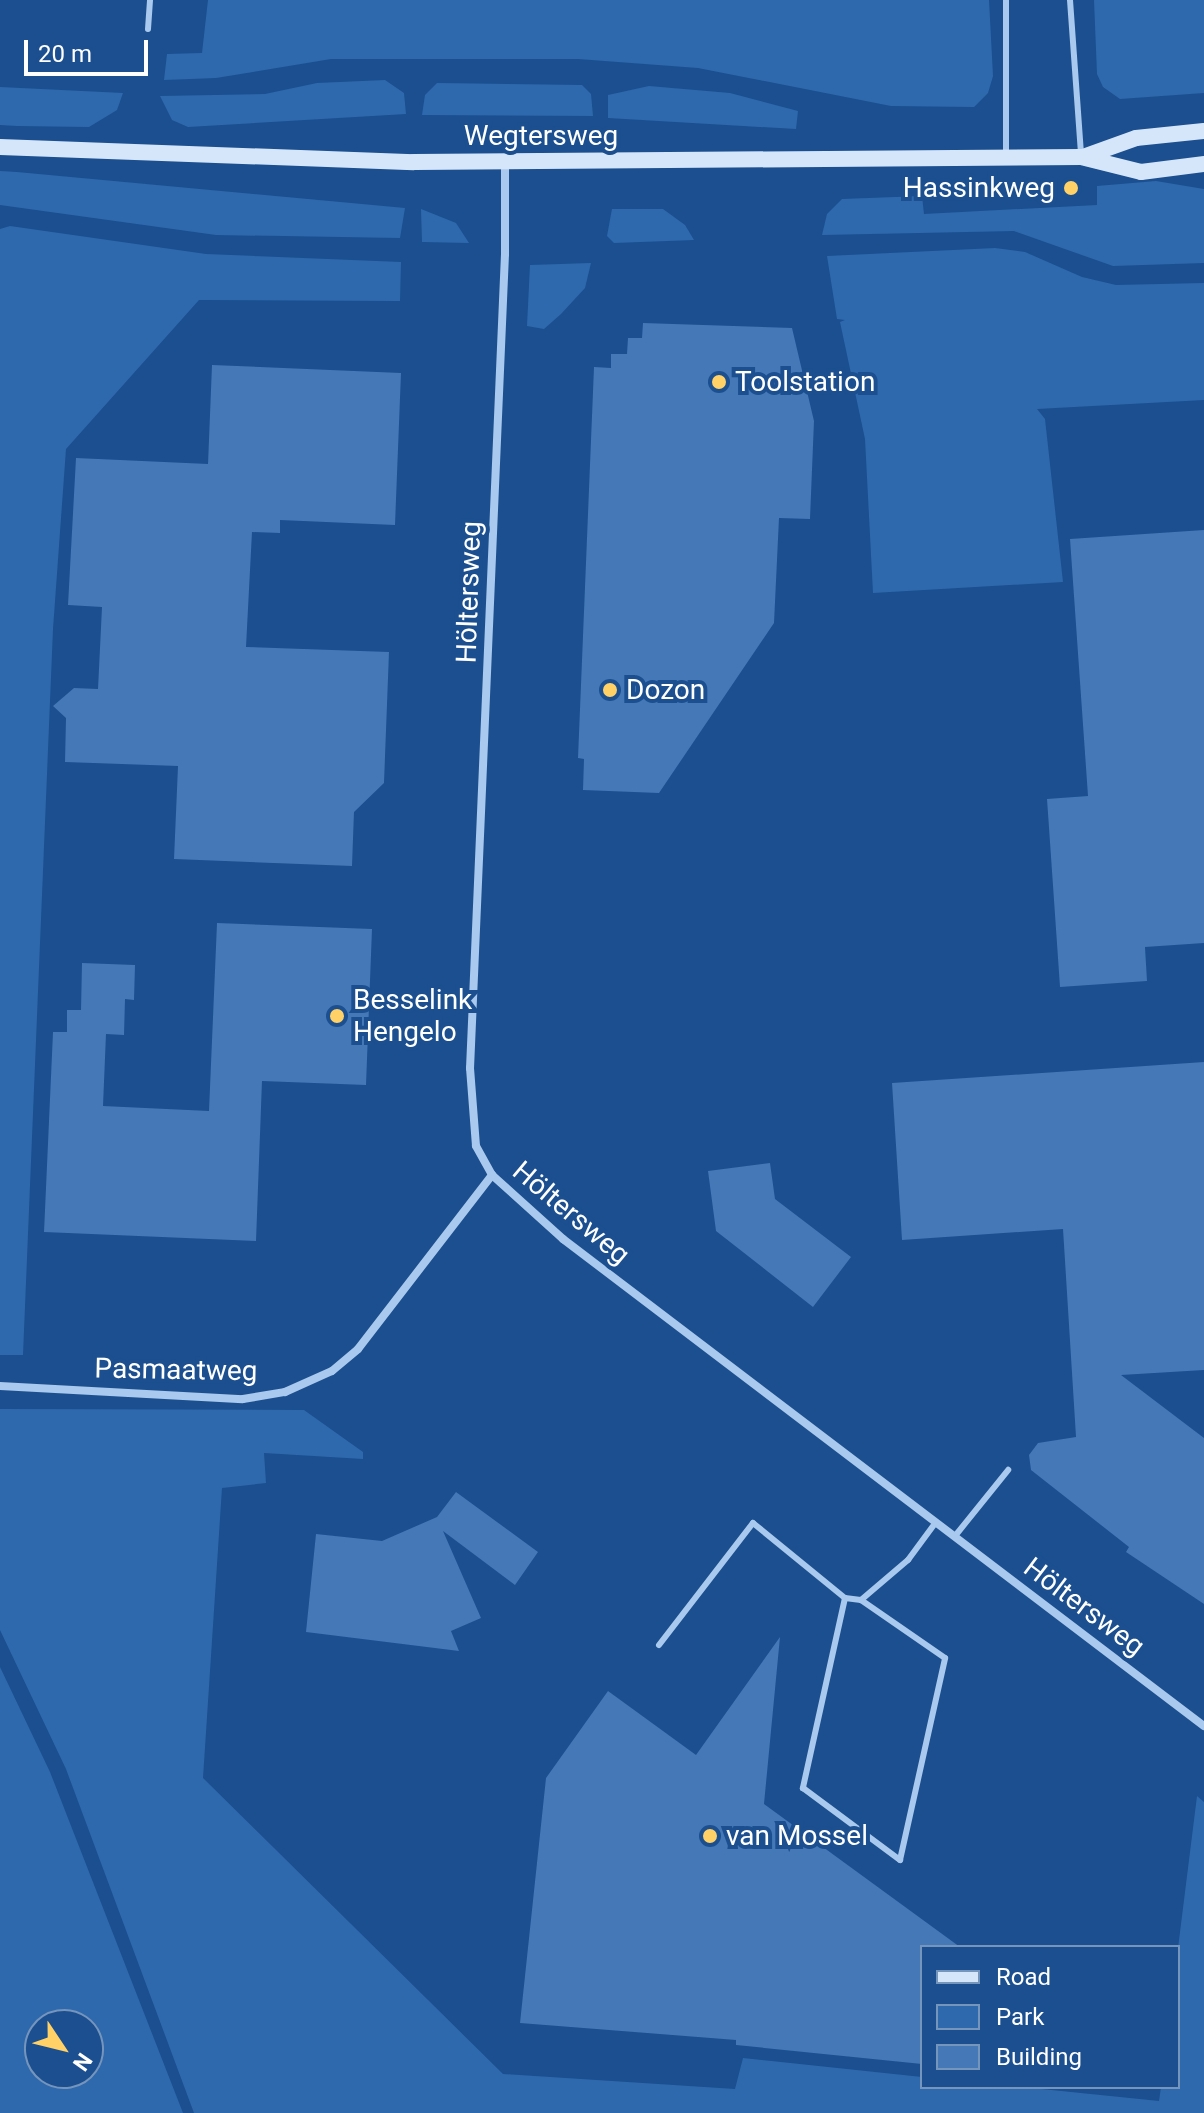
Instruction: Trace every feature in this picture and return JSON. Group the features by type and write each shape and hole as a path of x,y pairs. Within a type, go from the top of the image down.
{"street":[{"name":"Wegtersweg","path":"1081,157 1136,138 1204,131"},
{"name":"Wegtersweg","path":"0,147 505,162 1081,157 1141,172 1204,164"},
{"name":"Höltersweg","path":"505,162 505,254 470,1068 476,1146 492,1175 563,1239 1204,1726"},
{"name":"Pasmaatweg","path":"0,1386 243,1399 285,1392 332,1371 358,1349 492,1175"}],"lane":[{"path":"148,29 150,0"},
{"path":"1006,0 1006,160"},
{"path":"1070,0 1081,157"},
{"path":"955,1536 1008,1470"},
{"path":"861,1600 908,1560 936,1522"},
{"path":"659,1645 753,1523 845,1598 861,1600 945,1658 900,1860 803,1788 845,1598"}],"green space":[{"path":"208,0 989,0 993,76 988,93 974,107 891,106 698,68 578,59 331,59 216,78 164,80 167,54 202,53"},
{"path":"1094,0 1204,0 1204,93 1120,99 1103,87 1097,74"},
{"path":"385,80 404,93 406,114 188,127 172,120 160,96 265,94 317,83"},
{"path":"437,83 582,85 591,94 593,116 422,115 425,95"},
{"path":"649,86 730,93 798,111 796,129 608,118 608,95"},
{"path":"0,87 123,93 117,110 89,127 17,126 0,125"},
{"path":"0,171 405,208 400,238 216,235 0,205"},
{"path":"1156,181 1204,189 1204,263 1113,266 1014,231 822,235 827,214 842,199 922,196 924,214 1097,205 1097,186"},
{"path":"421,209 456,223 469,243 422,242"},
{"path":"612,209 663,209 685,225 694,240 614,243 607,236"},
{"path":"10,226 206,254 401,262 400,301 199,300 66,449 53,629 23,1355 0,1355 0,229"},
{"path":"995,248 1025,252 1082,277 1116,285 1204,283 1204,400 1037,409 1045,419 1063,582 873,593 865,439 840,322 845,320 837,319 827,256"},
{"path":"591,263 585,288 561,314 544,329 527,326 530,265"},
{"path":"0,1409 304,1410 363,1452 363,1459 264,1453 266,1483 222,1488 203,1778 503,2074 735,2089 743,2058 920,2077 920,2089 1042,2089 1159,2101 1161,2089 1180,2089 1178,1945 1197,1796 1204,1802 1204,2113 194,2113 66,1769 0,1630"},
{"path":"0,1667 50,1772 183,2113 0,2113"}],"building":[{"path":"643,323 792,328 814,421 810,519 779,518 774,623 659,793 583,790 584,759 578,758 594,367 611,368 611,354 627,354 628,338 642,338"},
{"path":"212,365 401,373 395,525 280,520 280,533 252,532 246,647 389,652 384,783 354,812 352,866 174,859 178,766 65,762 66,718 53,706 74,688 98,689 102,607 68,605 76,458 208,464"},
{"path":"1204,530 1204,943 1145,947 1147,981 1060,987 1047,799 1088,796 1070,539"},
{"path":"217,923 372,929 366,1085 262,1081 256,1241 44,1232 53,1032 67,1032 67,1010 81,1010 82,963 135,965 134,1000 125,999 124,1035 106,1034 103,1106 209,1111"},
{"path":"1204,1062 1204,1370 1121,1375 1204,1438 1204,1604 1126,1552 1129,1547 1031,1470 1029,1455 1038,1443 1076,1437 1063,1229 902,1240 892,1083"},
{"path":"770,1163 775,1199 851,1257 813,1307 716,1231 708,1171"},
{"path":"456,1492 538,1552 515,1585 443,1531 481,1618 451,1631 459,1651 306,1632 316,1534 382,1541 437,1517"},
{"path":"780,1637 764,1804 957,1945 920,1945 920,2064 736,2045 736,2040 520,2023 546,1778 608,1691 696,1755"}],"place":[{"name":"Hassinkweg","path":"1071,188"},
{"name":"Toolstation","path":"719,382"},
{"name":"Dozon","path":"610,690"},
{"name":"Besselink Hengelo","path":"337,1016"},
{"name":"van Mossel","path":"710,1836"}]}
